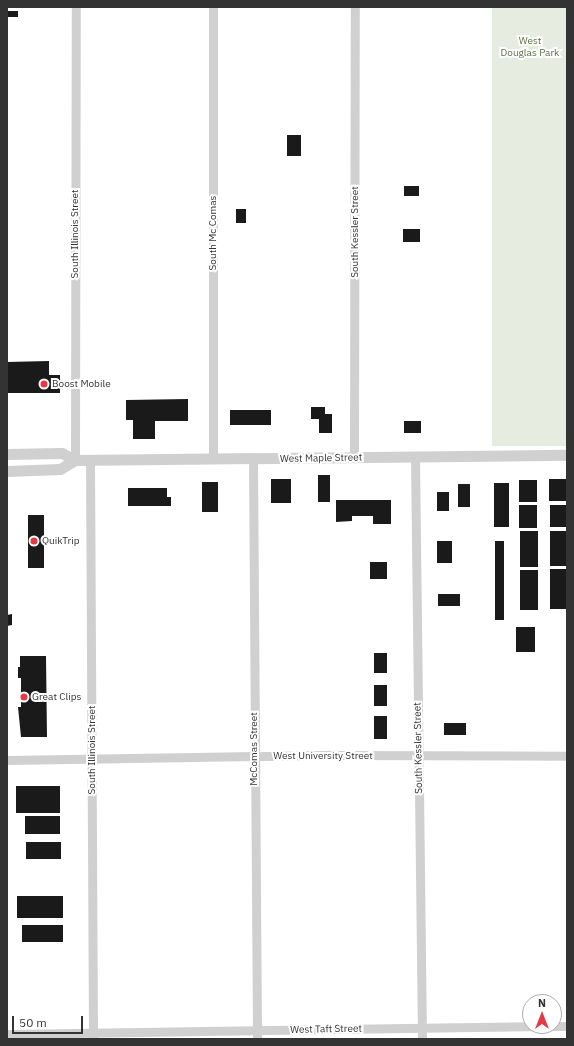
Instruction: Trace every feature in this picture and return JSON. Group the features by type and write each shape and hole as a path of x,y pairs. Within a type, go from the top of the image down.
{"street":[{"name":"South Illinois Street","path":"75,460 76,7"},
{"name":"South Mc Comas","path":"213,7 213,459"},
{"name":"South Kessler Street","path":"354,458 355,7"},
{"name":"West Maple Street","path":"7,454 62,453 75,460 567,455"},
{"name":"South Kessler Street","path":"415,457 422,1039"},
{"name":"McComas Street","path":"253,459 257,1035"},
{"name":"West Maple Street","path":"7,472 60,469 75,460"},
{"name":"South Illinois Street","path":"90,460 93,1036"},
{"name":"West University Street","path":"7,760 254,756 567,756"},
{"name":"West Taft Street","path":"7,1034 93,1036 257,1035 422,1028 522,1026"}],"green space":[{"name":"West Douglas Park","path":"492,7 567,7 567,446 492,446"}],"building":[{"path":"7,11 18,11 18,17 7,17"},
{"path":"287,135 301,135 301,156 287,156"},
{"path":"404,186 419,186 419,196 404,196"},
{"path":"236,209 246,209 246,223 236,223"},
{"path":"403,229 420,229 420,242 403,242"},
{"path":"49,361 49,375 60,375 60,393 7,393 7,362"},
{"path":"188,399 188,421 155,421 155,439 133,439 133,420 126,420 126,400"},
{"path":"311,407 325,407 325,414 332,414 332,433 319,433 319,419 311,419"},
{"path":"230,410 271,410 271,425 230,425"},
{"path":"404,421 421,421 421,433 404,433"},
{"path":"318,475 330,475 330,502 318,502"},
{"path":"271,479 291,479 291,503 271,503"},
{"path":"549,479 567,479 567,501 549,501"},
{"path":"519,480 537,480 537,502 519,502"},
{"path":"202,482 218,482 218,512 202,512"},
{"path":"494,483 509,483 509,527 494,527"},
{"path":"458,484 470,484 470,507 458,507"},
{"path":"128,488 167,488 167,497 171,497 171,506 128,506"},
{"path":"437,492 449,492 449,511 437,511"},
{"path":"336,500 391,500 391,524 373,524 373,516 352,516 352,521 336,522"},
{"path":"519,505 537,505 537,528 519,528"},
{"path":"550,505 567,505 567,527 550,527"},
{"path":"28,515 44,515 44,568 28,568"},
{"path":"520,531 538,531 538,567 520,567"},
{"path":"550,531 567,531 567,566 550,566"},
{"path":"437,541 452,541 452,563 437,563"},
{"path":"495,541 504,541 504,620 495,620"},
{"path":"370,562 387,562 387,579 370,579"},
{"path":"550,569 567,569 567,609 550,609"},
{"path":"520,570 538,570 538,610 520,610"},
{"path":"438,594 460,594 460,606 438,606"},
{"path":"12,614 12,625 7,626 7,615"},
{"path":"516,627 535,627 535,652 516,652"},
{"path":"374,653 387,653 387,673 374,673"},
{"path":"20,656 46,656 47,737 21,737 18,707 21,707 21,678 18,678"},
{"path":"374,685 387,685 387,706 374,706"},
{"path":"374,716 387,716 387,739 374,739"},
{"path":"444,723 466,723 466,735 444,735"},
{"path":"16,786 60,786 60,813 16,813"},
{"path":"25,816 60,816 60,834 25,834"},
{"path":"26,842 61,842 61,859 26,859"},
{"path":"17,896 63,896 63,918 17,918"},
{"path":"22,925 63,925 63,942 22,942"}],"place":[{"name":"Boost Mobile","path":"44,384"},
{"name":"QuikTrip","path":"34,541"},
{"name":"Great Clips","path":"24,697"}]}
